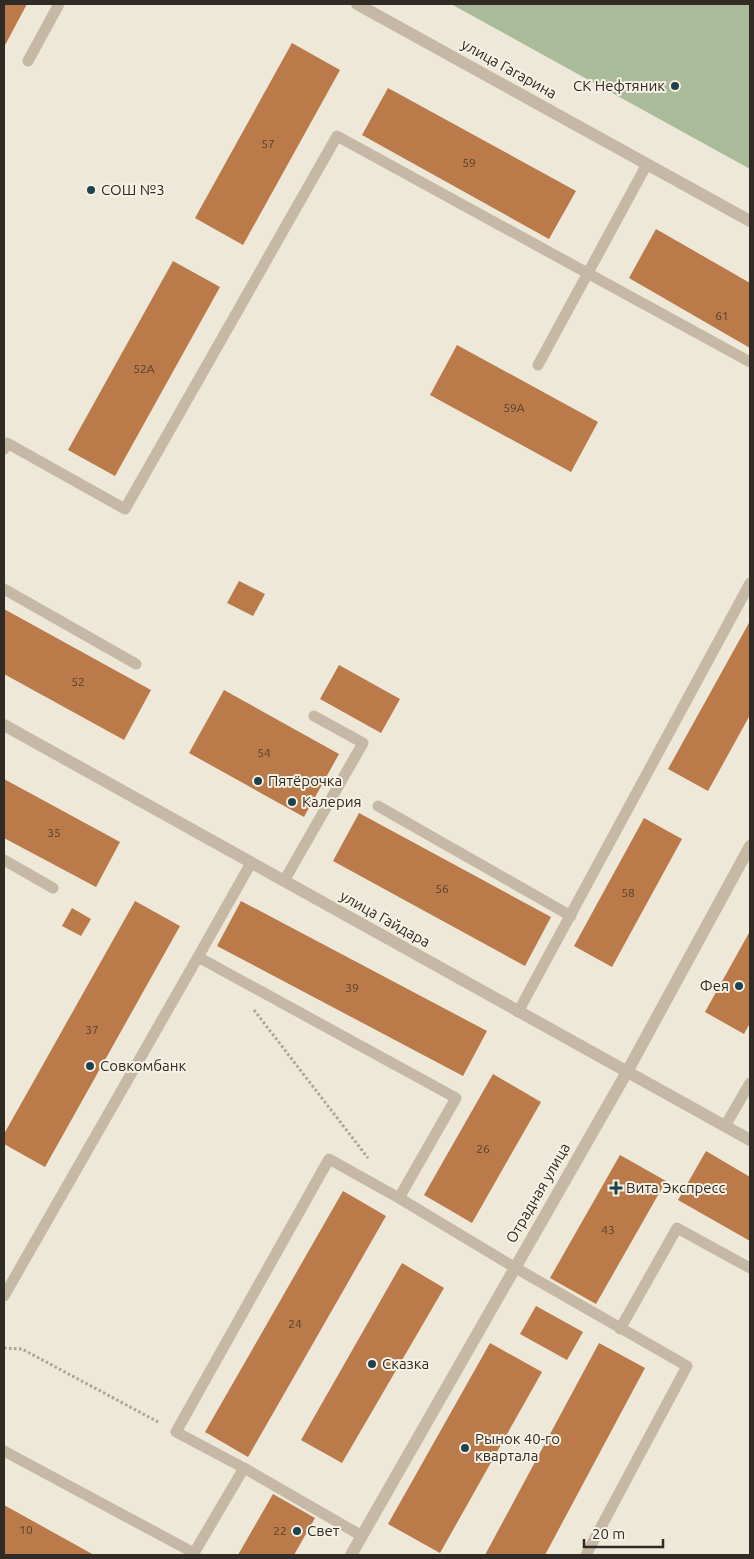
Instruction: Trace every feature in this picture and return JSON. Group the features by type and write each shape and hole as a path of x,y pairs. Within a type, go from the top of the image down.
{"street":[{"name":"улица Гагарина","path":"362,5 750,221"},
{"name":"улица Гайдара","path":"4,725 750,1140"},
{"name":"Отрадная улица","path":"352,1555 514,1267 627,1072 750,846"}],"lane":[{"path":"28,61 59,4"},
{"path":"4,449 7,442 125,509 337,136 750,362"},
{"path":"538,364 647,164"},
{"path":"518,1012 750,583"},
{"path":"4,589 136,664"},
{"path":"284,881 363,743 314,716"},
{"path":"378,806 571,916"},
{"path":"4,860 53,888"},
{"path":"4,1296 251,863"},
{"path":"198,957 456,1098 399,1198"},
{"path":"725,1126 750,1083"},
{"path":"362,1536 244,1468 176,1432 329,1159 399,1198 620,1329 687,1366 586,1555"},
{"path":"620,1329 677,1228 750,1268"},
{"path":"4,1450 194,1553 244,1468"}],"path":[{"path":"253,1010 369,1158"},
{"path":"4,1348 22,1349 176,1432"}],"green space":[{"name":"СК Нефтяник","path":"451,4 750,4 750,169"}],"building":[{"path":"4,4 27,4 4,47"},
{"path":"292,43 340,70 243,245 195,218"},
{"path":"388,88 576,191 549,239 362,135"},
{"path":"656,229 750,283 750,348 629,278"},
{"path":"173,261 220,287 115,476 68,450"},
{"path":"457,345 598,422 571,472 430,395"},
{"path":"239,581 265,594 253,616 227,603"},
{"path":"4,609 151,690 124,740 4,674"},
{"path":"750,621 750,715 708,791 668,769"},
{"path":"339,665 400,699 381,733 320,699"},
{"path":"224,690 339,754 304,817 189,753"},
{"path":"4,779 120,842 96,887 4,838"},
{"path":"359,813 551,917 525,966 333,861"},
{"path":"644,818 682,839 612,967 574,946"},
{"path":"135,901 180,926 45,1167 4,1144 4,1134"},
{"path":"241,901 487,1031 463,1076 217,946"},
{"path":"72,908 91,919 81,936 62,926"},
{"path":"750,931 750,1023 744,1034 705,1012"},
{"path":"493,1074 541,1102 472,1223 424,1195"},
{"path":"706,1151 750,1177 750,1241 678,1200"},
{"path":"620,1155 666,1181 596,1304 550,1278"},
{"path":"343,1191 386,1216 248,1457 205,1432"},
{"name":"Сказка","path":"402,1263 444,1288 342,1463 301,1440"},
{"path":"536,1306 583,1332 567,1360 520,1334"},
{"name":"Рынок 40-го квартала","path":"490,1343 542,1372 440,1553 388,1524"},
{"path":"599,1343 645,1368 545,1555 485,1555"},
{"path":"273,1494 315,1518 294,1555 238,1555"},
{"path":"4,1505 94,1555 4,1555"}],"place":[{"name":"СК Нефтяник","path":"675,86"},
{"name":"СОШ №3","path":"91,190"},
{"name":"Пятёрочка","path":"258,781"},
{"name":"Калерия","path":"292,802"},
{"name":"Фея","path":"739,986"},
{"name":"Совкомбанк","path":"90,1066"},
{"name":"Вита Экспресс","path":"616,1188"},
{"name":"Сказка","path":"372,1364"},
{"name":"Рынок 40-го квартала","path":"465,1448"},
{"name":"Свет","path":"297,1531"}]}
